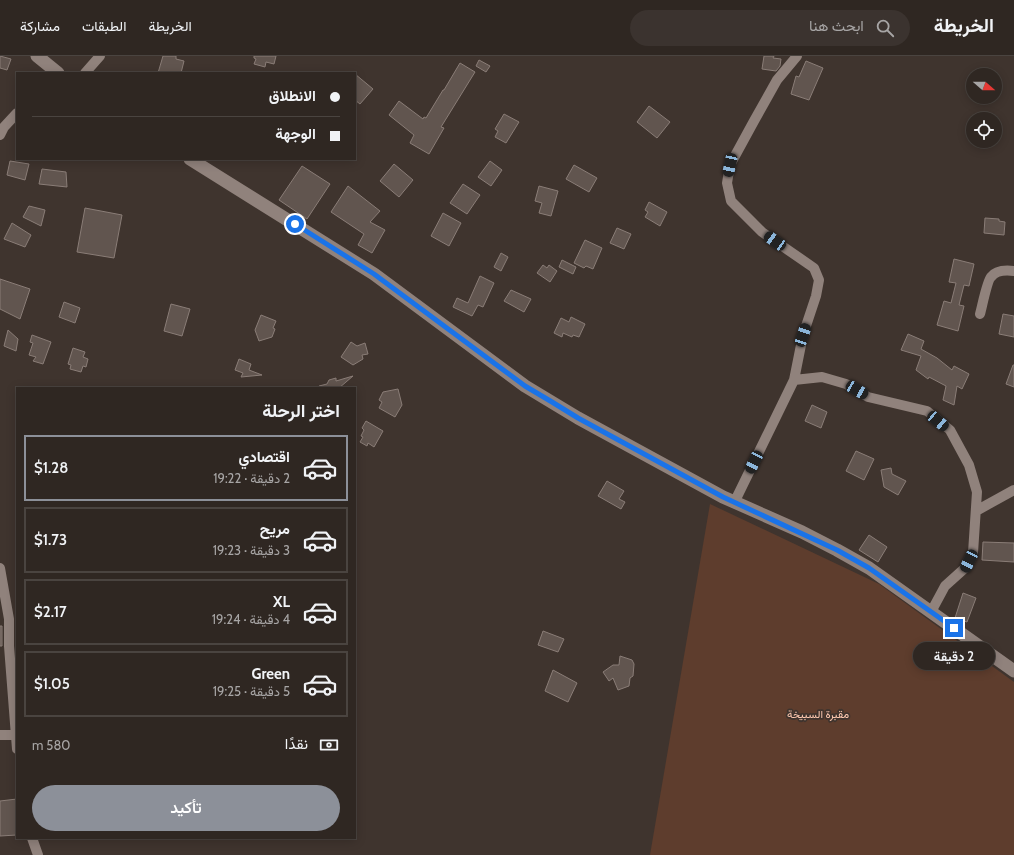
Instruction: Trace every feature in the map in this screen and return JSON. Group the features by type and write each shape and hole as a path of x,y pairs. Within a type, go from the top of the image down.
{"street":[{"path":"37,56 57,72"},
{"path":"86,72 100,56"},
{"path":"734,503 794,380 803,335 816,296 819,280 814,268 762,232 731,201 727,183 730,165 777,80 797,56"},
{"path":"0,135 4,127 16,114"},
{"path":"192,160 374,274 525,386 578,418 734,503 802,532 869,568 1014,671"},
{"path":"980,314 990,277 997,272 1005,270 1014,271"},
{"path":"794,380 822,378 846,384 868,397 927,411 950,430 969,465 977,492 973,553 965,568 945,586 931,612"},
{"path":"976,511 1014,490"},
{"path":"0,568 9,646 16,742"},
{"path":"0,735 15,735"},
{"path":"32,839 38,855"}],"green space":[{"name":"مقبرة السبيخة","path":"710,504 879,584 1014,682 1014,855 650,855"}],"building":[{"path":"0,56 11,59 7,70 0,68"},
{"path":"163,56 176,56 176,59 184,61 181,72 158,72"},
{"path":"254,56 276,56 274,64 266,62 265,67 254,64 256,59"},
{"path":"764,56 774,56 773,58 781,59 780,66 776,71 762,69"},
{"path":"479,60 490,66 486,72 476,66"},
{"path":"806,61 823,68 809,100 791,94 796,76 799,77"},
{"path":"460,63 475,72 441,127 444,128 429,154 410,143 414,135 389,115 399,101 423,119 424,117 426,118"},
{"path":"356,75 373,89 360,104 356,101"},
{"path":"649,106 670,122 657,138 637,122"},
{"path":"504,114 519,122 506,143 495,137 498,131 495,129"},
{"path":"10,161 29,164 25,180 7,175"},
{"path":"490,161 502,170 491,186 478,177"},
{"path":"394,164 413,180 399,197 380,181"},
{"path":"574,165 597,178 589,192 566,179"},
{"path":"302,166 330,184 307,219 279,200"},
{"path":"42,169 66,172 67,187 39,184"},
{"path":"463,184 480,195 467,214 450,203"},
{"path":"348,186 380,211 370,222 385,230 372,253 358,245 364,234 331,212"},
{"path":"539,186 558,191 551,216 539,213 542,203 535,201"},
{"path":"649,202 667,212 660,226 645,217 648,212 645,210"},
{"path":"29,206 45,210 41,226 23,217"},
{"path":"85,208 122,215 114,258 77,252"},
{"path":"443,213 461,223 449,246 431,236"},
{"path":"985,218 999,219 999,221 1005,222 1004,235 984,233"},
{"path":"12,223 31,235 25,247 4,239"},
{"path":"617,228 631,234 624,249 610,243"},
{"path":"585,240 602,248 593,269 586,266 584,268 574,263"},
{"path":"501,253 508,257 501,271 494,267"},
{"path":"954,259 974,264 969,286 964,285 959,305 964,306 958,331 937,325 944,301 951,303 956,283 949,282"},
{"path":"562,260 576,267 573,274 559,267"},
{"path":"543,265 547,268 549,265 557,271 550,282 537,273"},
{"path":"480,276 494,283 483,307 478,305 472,316 453,307 457,298 468,303"},
{"path":"0,279 30,289 20,319 0,309"},
{"path":"511,290 531,299 524,312 504,301"},
{"path":"64,302 80,308 75,323 59,317"},
{"path":"171,304 190,309 182,336 164,331"},
{"path":"1003,314 1014,316 1014,337 999,334"},
{"path":"261,315 276,321 273,328 275,329 272,337 259,341 255,330"},
{"path":"571,317 585,324 579,337 573,335 572,337 563,333 562,337 554,333 561,318 569,322"},
{"path":"8,330 18,339 16,351 4,346"},
{"path":"908,334 924,341 921,349 937,358 952,370 954,366 969,374 962,389 957,386 954,405 943,400 946,386 929,377 928,379 916,370 921,356 901,350"},
{"path":"32,335 51,342 43,364 33,361 36,357 29,355 33,343 30,342"},
{"path":"351,342 357,346 365,343 368,354 362,355 363,359 353,365 341,357"},
{"path":"73,348 85,352 83,357 88,359 86,367 83,366 81,372 70,369 71,365 68,364"},
{"path":"239,359 251,364 249,370 262,375 241,377 243,373 235,370"},
{"path":"1014,365 1014,387 1006,384"},
{"path":"353,376 340,387 319,387 327,384 329,380 336,378 336,381"},
{"path":"398,389 402,405 395,417 379,408 382,402 379,400 383,392"},
{"path":"812,405 827,412 821,428 805,421"},
{"path":"366,421 383,431 374,447 368,443 367,446 360,442 363,437 361,436 364,430 362,428"},
{"path":"856,451 874,459 864,480 846,471"},
{"path":"891,468 892,474 906,481 898,495 884,487 881,470"},
{"path":"607,481 624,491 619,499 625,502 621,509 598,496"},
{"path":"869,535 887,547 878,562 859,550"},
{"path":"983,542 1014,543 1014,562 982,560"},
{"path":"963,593 976,598 967,622 955,618"},
{"path":"0,626 2,626 2,646 0,646"},
{"path":"543,631 564,639 558,652 538,645"},
{"path":"620,656 632,660 634,664 633,676 630,678 629,686 618,690 613,678 609,681 603,672 613,665 619,665"},
{"path":"553,670 577,683 568,702 545,691"},
{"path":"16,799 16,835 0,836 0,801"}],"route":[{"path":"295,224 374,274 525,386 578,418 734,503 802,532 869,568 954,628"}]}
